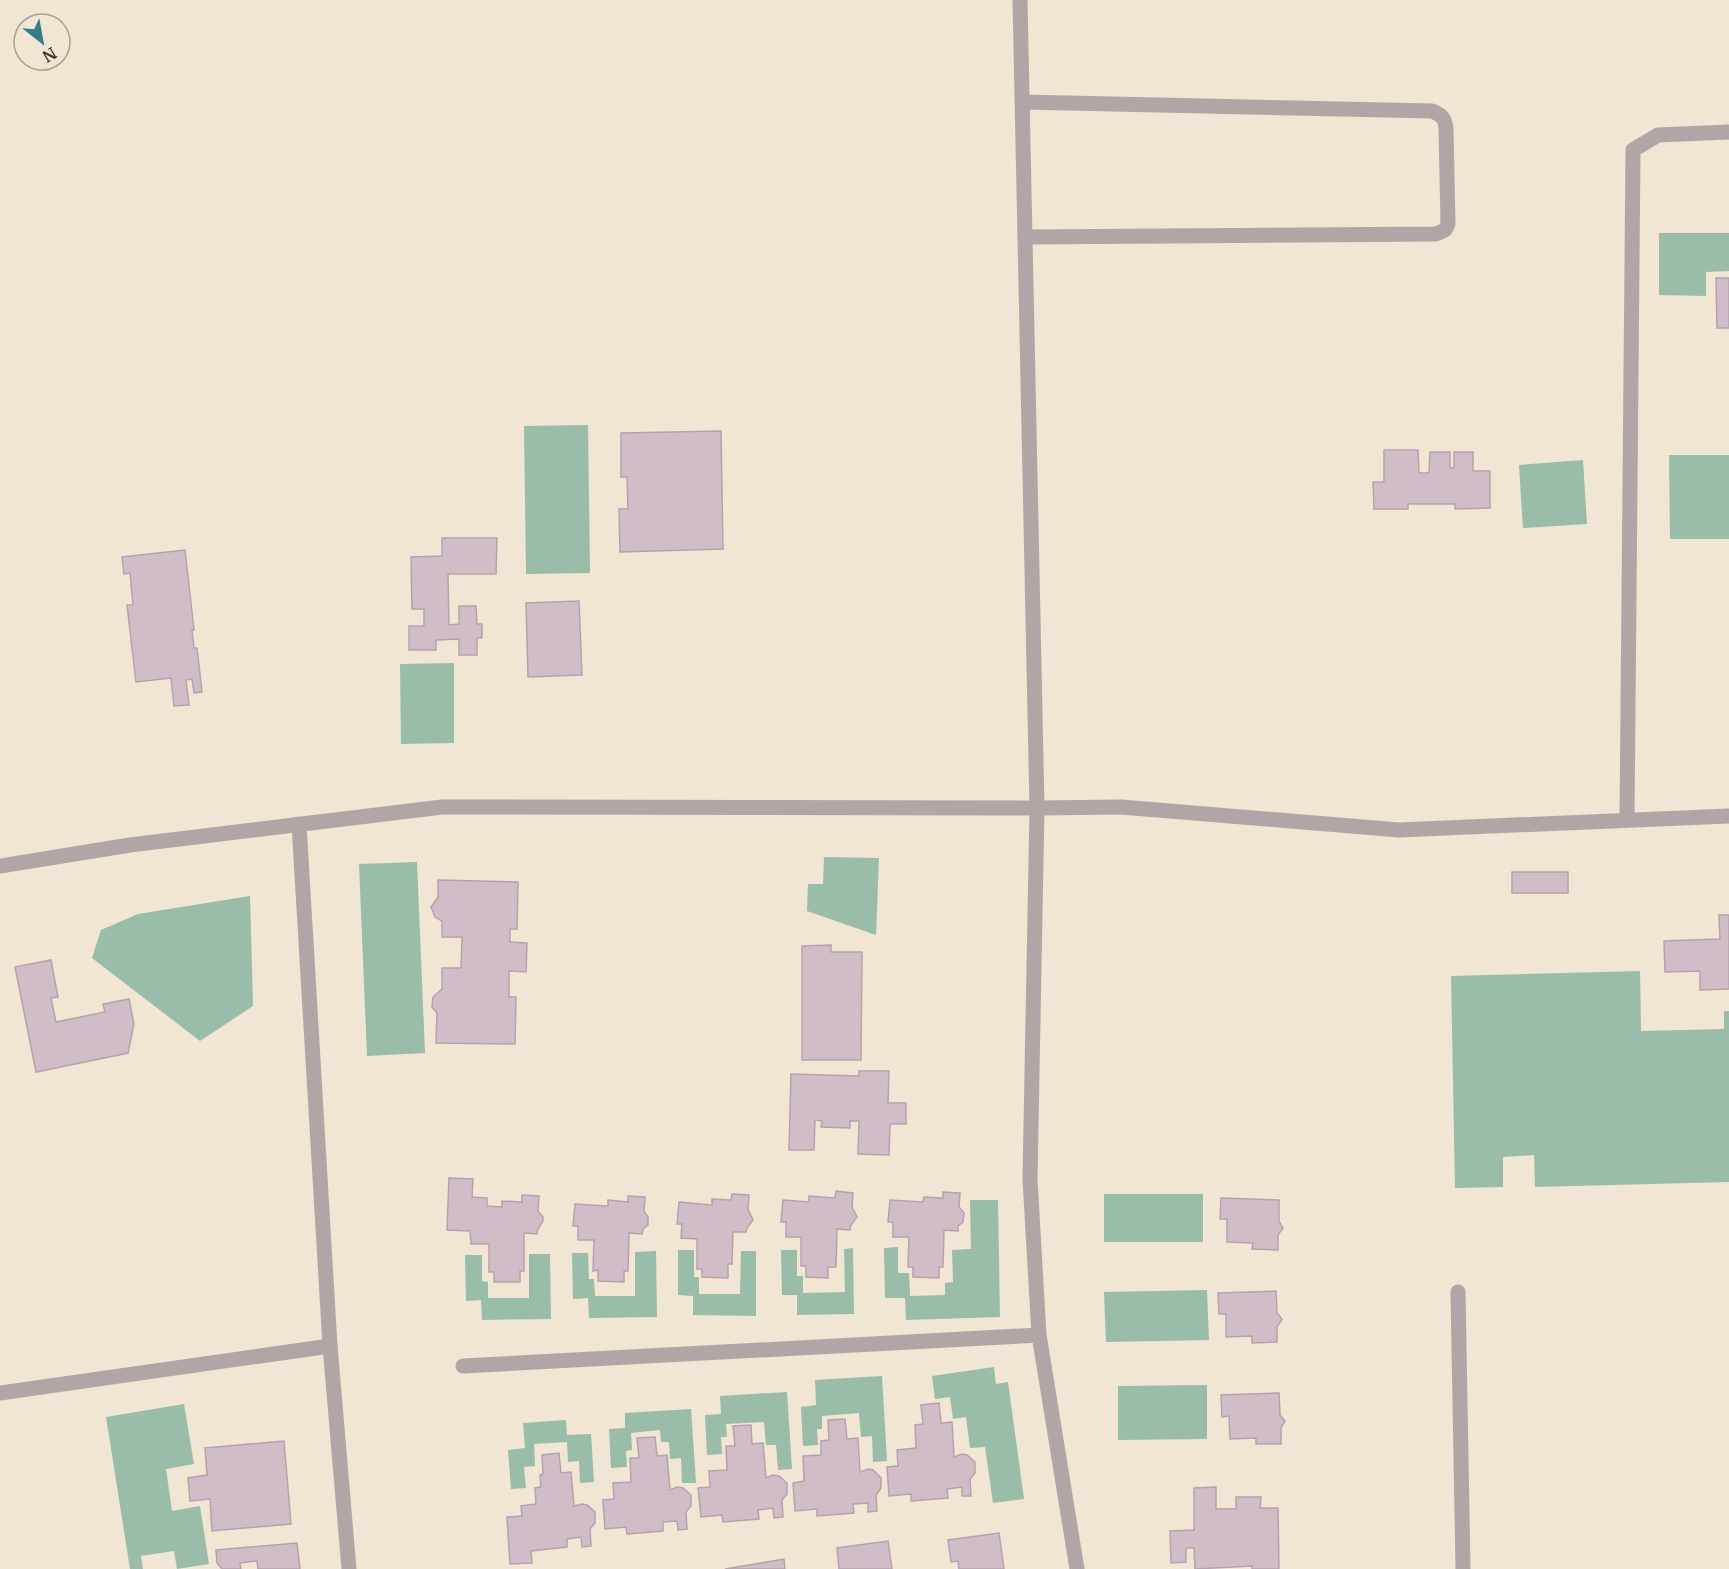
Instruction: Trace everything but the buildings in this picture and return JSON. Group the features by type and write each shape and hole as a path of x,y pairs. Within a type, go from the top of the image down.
{"street":[{"path":"1020,0 1037,808 1030,1179 1039,1335 1077,1569"},
{"path":"1022,102 1432,111 1445,119 1448,224 1445,230 1436,234 1025,237"},
{"path":"1627,820 1633,150 1658,135 1729,132"},
{"path":"0,866 130,845 442,807 1121,807 1399,830 1729,816"},
{"path":"299,824 330,1346 349,1569"},
{"path":"1458,1292 1462,1569"},
{"path":"463,1366 1039,1335"},
{"path":"0,1392 330,1346"}],"green space":[{"path":"1659,233 1729,233 1729,271 1706,272 1706,296 1659,295"},
{"path":"588,425 590,573 526,574 524,426"},
{"path":"1669,455 1729,455 1729,539 1670,539"},
{"path":"1583,460 1587,524 1523,528 1519,465"},
{"path":"454,663 454,743 401,744 400,664"},
{"path":"824,857 879,858 876,935 807,911 808,884 823,884"},
{"path":"417,862 425,1053 367,1056 359,864"},
{"path":"250,896 253,1006 200,1041 92,958 101,930 138,914"},
{"path":"1640,971 1641,1031 1724,1029 1724,1011 1729,1011 1729,1182 1535,1187 1534,1155 1503,1157 1503,1187 1455,1188 1451,976"},
{"path":"1104,1194 1203,1194 1203,1242 1104,1242"},
{"path":"970,1200 998,1200 1000,1317 906,1320 905,1298 885,1298 884,1248 898,1247 898,1273 909,1273 910,1296 945,1295 945,1283 953,1282 952,1250 971,1249"},
{"path":"853,1248 854,1314 797,1315 797,1295 782,1295 781,1250 797,1250 797,1276 803,1276 803,1293 845,1292 844,1249"},
{"path":"678,1250 694,1250 694,1277 699,1277 699,1294 740,1294 741,1251 756,1251 756,1316 693,1315 693,1296 678,1295"},
{"path":"656,1251 657,1317 589,1318 588,1298 573,1299 572,1253 588,1253 589,1279 594,1279 595,1296 635,1296 635,1252"},
{"path":"529,1254 550,1254 551,1319 482,1320 481,1300 466,1301 465,1255 482,1255 482,1281 488,1282 488,1298 529,1298"},
{"path":"1207,1290 1209,1340 1106,1342 1104,1292"},
{"path":"994,1367 996,1384 1008,1382 1024,1499 993,1503 985,1447 970,1448 966,1417 953,1419 950,1397 935,1399 932,1376"},
{"path":"882,1376 887,1461 873,1462 872,1436 861,1437 859,1413 822,1416 822,1429 817,1429 818,1445 803,1446 801,1407 816,1405 815,1380"},
{"path":"1207,1385 1207,1439 1118,1440 1118,1386"},
{"path":"787,1392 792,1469 778,1470 776,1445 766,1445 764,1422 726,1424 727,1437 721,1437 722,1454 707,1455 705,1415 721,1414 720,1396"},
{"path":"184,1404 194,1464 166,1469 172,1511 200,1506 209,1564 177,1569 174,1551 141,1556 143,1569 130,1569 106,1417"},
{"path":"691,1409 696,1483 682,1483 681,1458 670,1459 669,1442 661,1442 660,1430 631,1433 632,1450 626,1451 627,1467 611,1468 609,1429 625,1428 625,1413"},
{"path":"566,1420 567,1435 591,1434 594,1482 580,1483 579,1461 568,1462 567,1442 534,1444 535,1466 524,1467 526,1488 511,1489 508,1450 525,1448 523,1423"}]}
